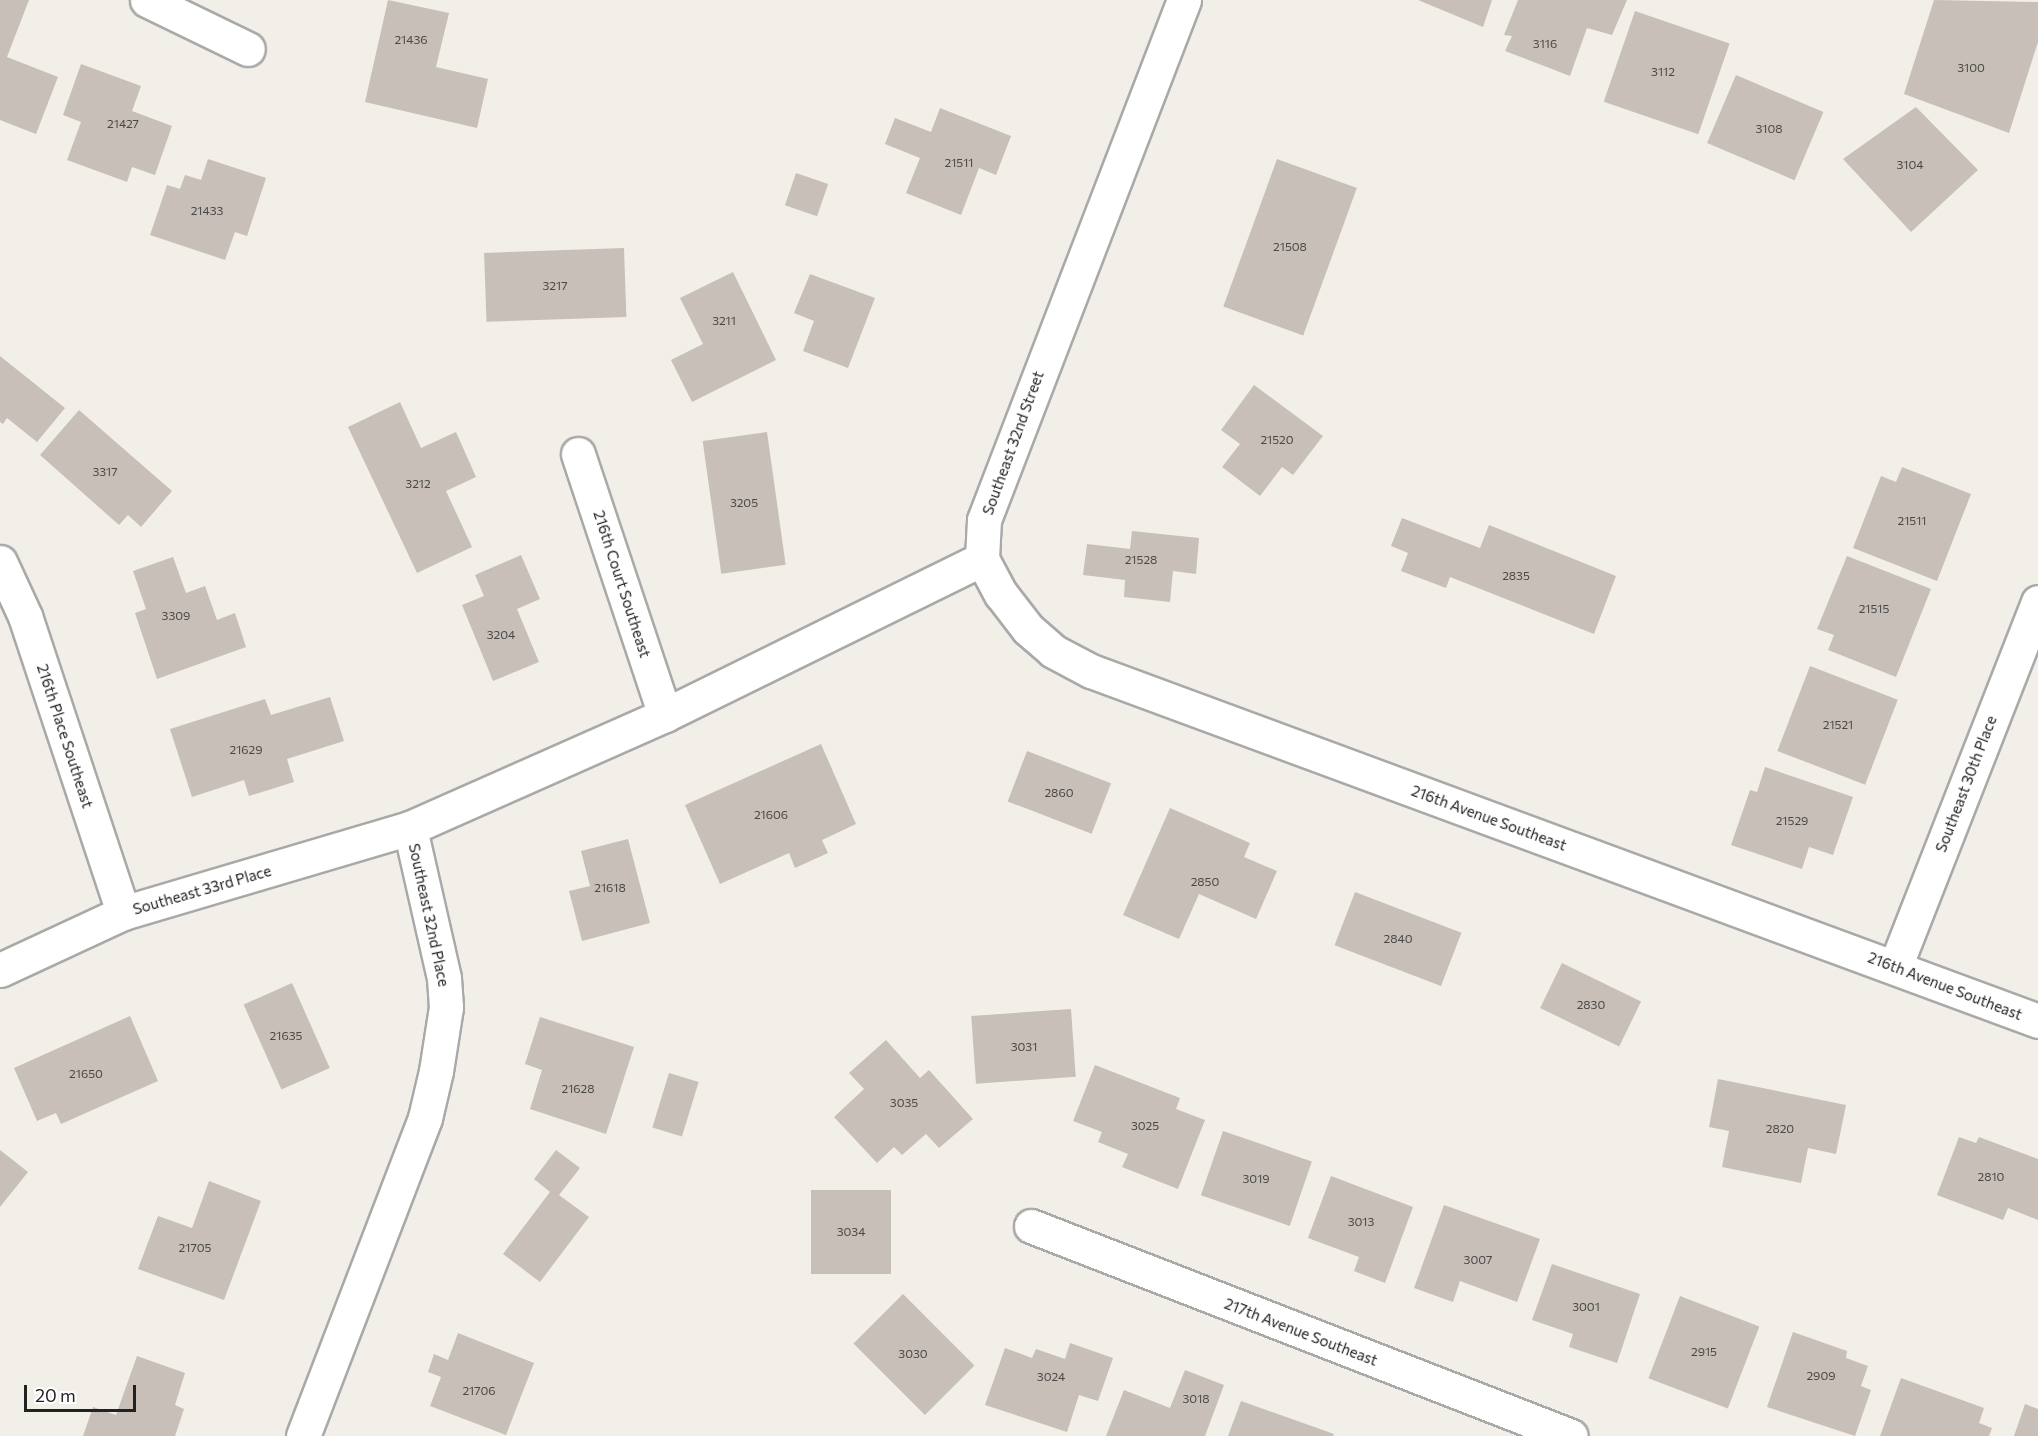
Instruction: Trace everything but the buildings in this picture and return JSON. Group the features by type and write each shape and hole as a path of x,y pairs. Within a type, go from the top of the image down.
{"street":[{"path":"147,0 248,49"},
{"name":"Southeast 32nd Street","path":"982,559 984,520 996,483 1184,0"},
{"name":"216th Court Southeast","path":"578,454 665,715"},
{"path":"665,715 982,559"},
{"name":"216th Avenue Southeast","path":"982,559 1001,594 1028,629 1053,651 1091,671 2038,1021"},
{"name":"216th Place Southeast","path":"0,562 25,615 123,913"},
{"name":"Southeast 30th Place","path":"1895,967 2038,602"},
{"name":"Southeast 32nd Place","path":"303,1436 424,1118 436,1071 446,1007 444,978 410,828 665,715"},
{"name":"Southeast 33rd Place","path":"0,970 123,913 410,828"},
{"name":"217th Avenue Southeast","path":"1031,1226 1531,1429 1571,1436"}]}
